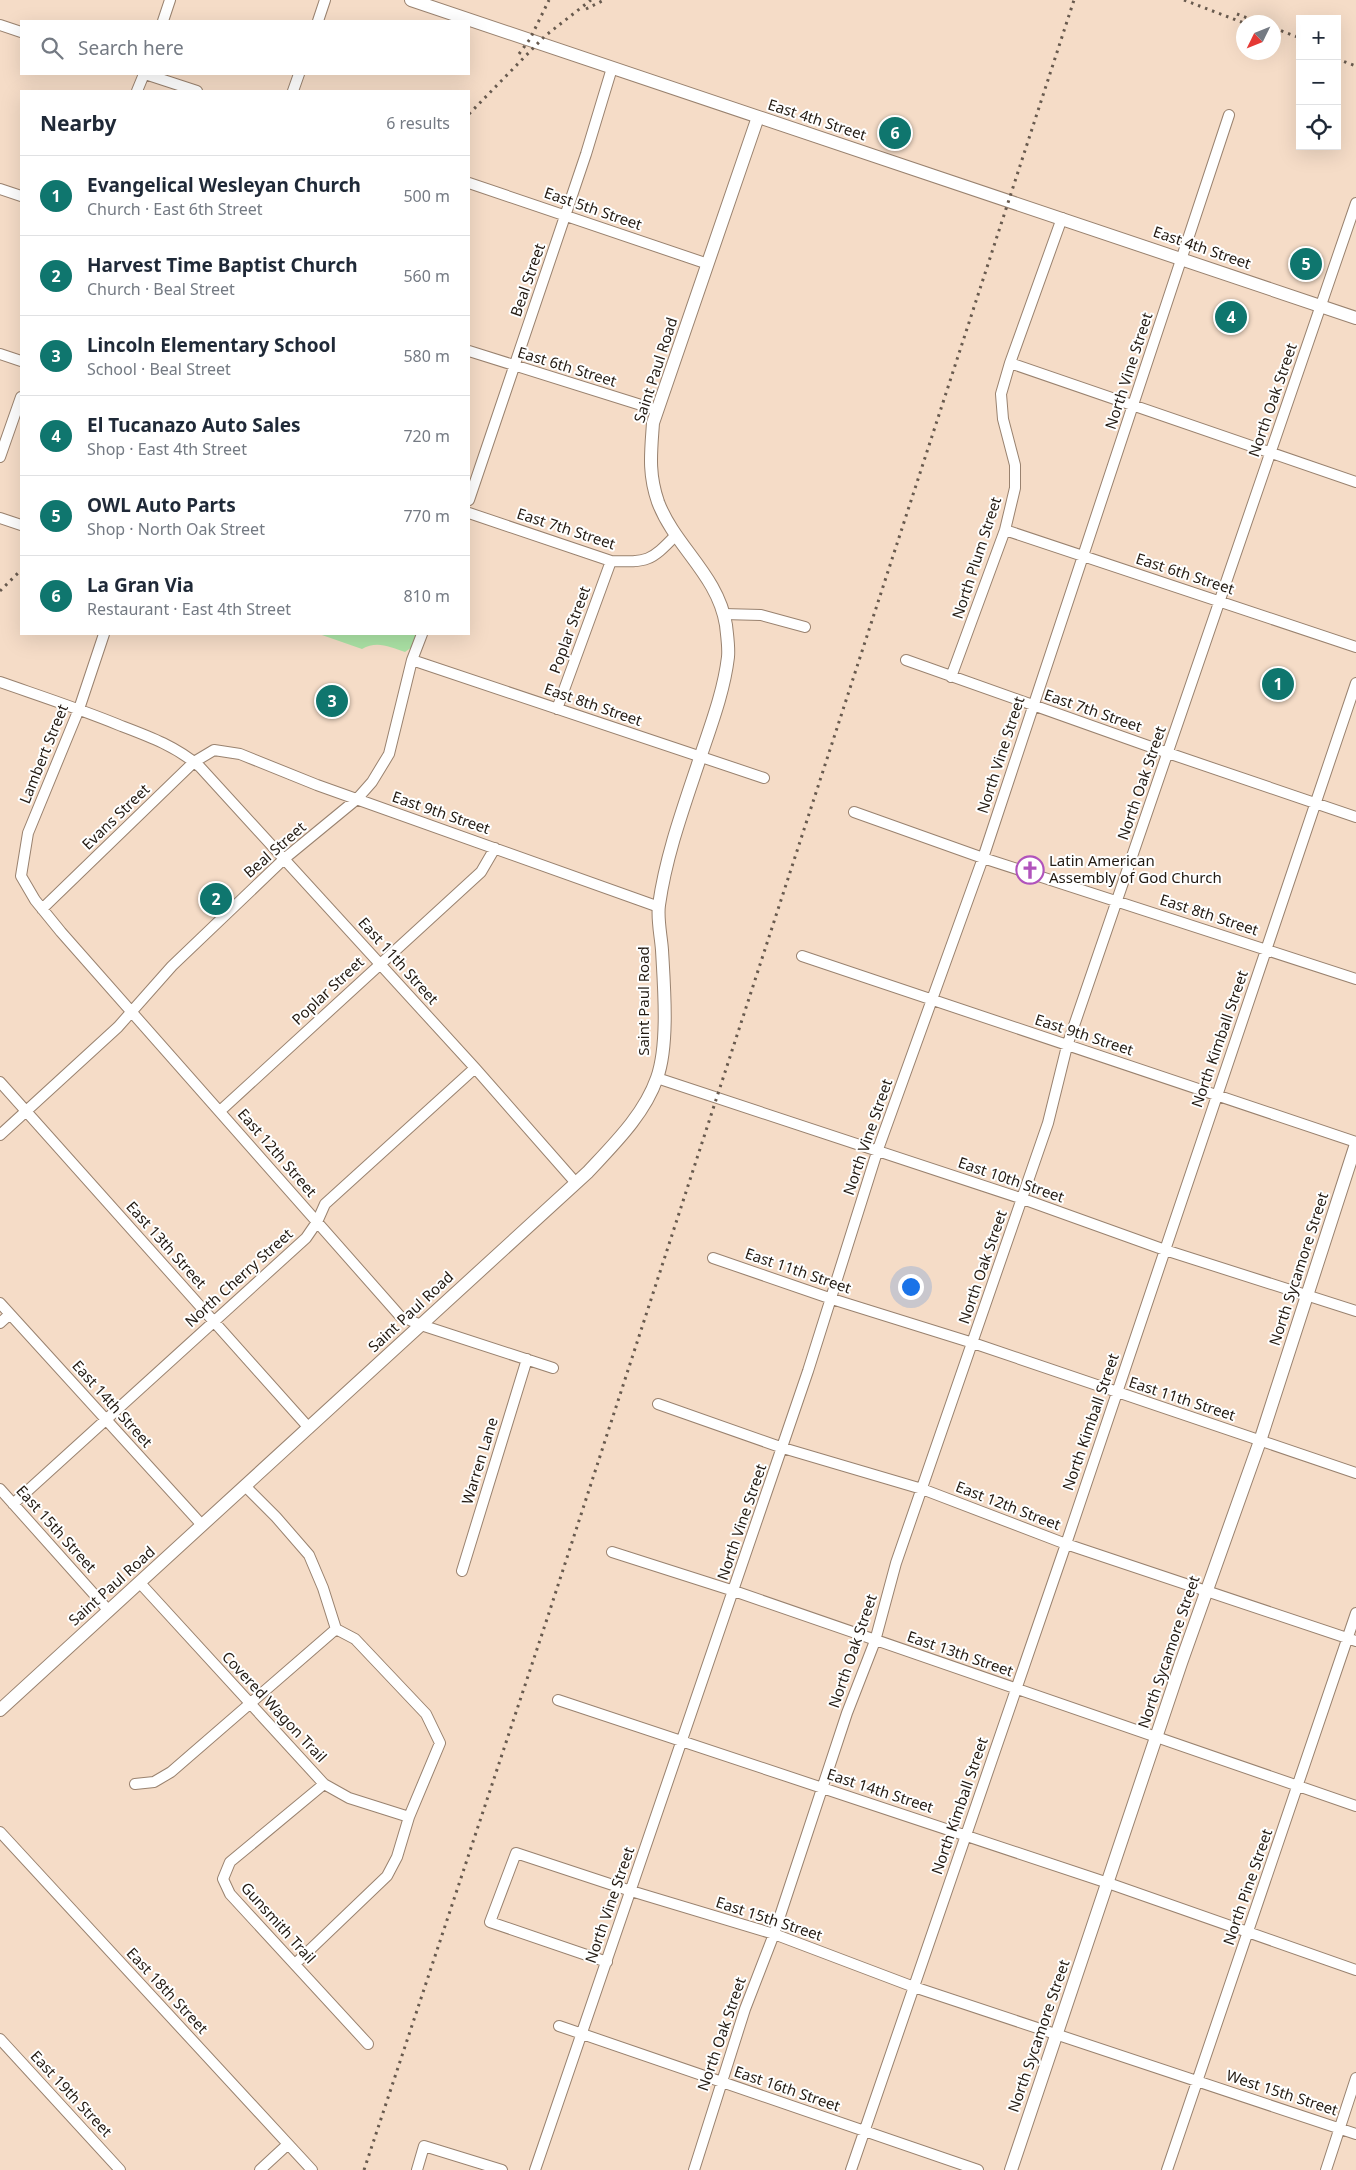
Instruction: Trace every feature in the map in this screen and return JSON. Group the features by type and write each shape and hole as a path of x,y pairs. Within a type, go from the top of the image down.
{"main road":[{"name":"East 4th Street","path":"411,0 1356,318"},
{"name":"Saint Paul Road","path":"0,1710 576,1183 622,1136 657,1078 663,1052 664,1032 663,972 658,907 673,837 724,681 729,655 723,614 717,594 693,556 676,535 659,503 649,466 653,423 758,117"},
{"name":"North Sycamore Street","path":"1011,2170 1157,1736 1260,1441 1356,1143"}],"street":[{"path":"163,20 170,0"},
{"path":"318,20 325,0"},
{"path":"0,25 20,32"},
{"name":"Beal Street","path":"470,497 565,216 612,68"},
{"path":"137,90 145,75"},
{"path":"148,75 194,90"},
{"path":"293,90 299,75"},
{"name":"North Vine Street","path":"535,2170 783,1448 832,1299 877,1152 983,858 1229,115"},
{"name":"East 5th Street","path":"470,183 708,264"},
{"path":"0,189 20,196"},
{"name":"North Oak Street","path":"694,2170 745,2009 774,1934 847,1713 875,1641 896,1564 1023,1199 1048,1123 1067,1046 1356,203"},
{"name":"North Plum Street","path":"951,677 1005,530 1015,488 1015,464 1004,426 1001,394 1010,363 1062,218"},
{"name":"East 6th Street","path":"470,351 514,367 657,410"},
{"path":"0,354 20,361"},
{"path":"1010,363 1356,482"},
{"path":"0,457 20,400"},
{"name":"East 7th Street","path":"470,513 611,561 634,562 651,559 676,535"},
{"path":"0,518 20,525"},
{"name":"East 6th Street","path":"1005,530 1356,647"},
{"name":"Poplar Street","path":"557,709 611,561"},
{"path":"723,614 761,615 805,627"},
{"name":"Lambert Street","path":"27,887 21,876 28,833 79,709 104,635"},
{"name":"Beal Street","path":"0,1135 118,1027 172,966 284,859 357,799 372,782 389,754 412,660 422,635"},
{"name":"East 8th Street","path":"412,660 764,778"},
{"name":"East 7th Street","path":"906,660 1033,706 1356,817"},
{"path":"0,682 79,709 154,739 176,749 194,762"},
{"name":"North Kimball Street","path":"851,2170 1066,1544 1356,683"},
{"name":"East 9th Street","path":"214,750 240,754 357,799 658,907"},
{"name":"Evans Street","path":"42,909 194,762 214,750"},
{"name":"East 11th Street","path":"194,762 475,1068 576,1183"},
{"name":"East 8th Street","path":"854,812 983,858 1356,979"},
{"name":"Poplar Street","path":"220,1111 481,872 496,848"},
{"name":"East 12th Street","path":"27,887 42,909 400,1316 421,1325 553,1368"},
{"name":"East 9th Street","path":"802,956 1356,1143"},
{"name":"North Cherry Street","path":"13,1504 306,1238 317,1222 325,1204 475,1068"},
{"name":"East 10th Street","path":"657,1078 1023,1199 1165,1250 1308,1294 1356,1311"},
{"name":"East 13th Street","path":"0,1082 309,1428"},
{"name":"East 11th Street","path":"713,1258 832,1299 973,1343 1356,1473"},
{"name":"East 14th Street","path":"0,1303 202,1525"},
{"path":"0,1323 10,1314"},
{"name":"Warren Lane","path":"462,1571 527,1360"},
{"name":"East 12th Street","path":"658,1404 783,1448 922,1489 1066,1544 1352,1639"},
{"path":"245,1486 276,1517 309,1555 323,1588 336,1629 355,1638 426,1714 440,1744 409,1817 397,1857 387,1876 295,1964"},
{"name":"East 15th Street","path":"0,1489 109,1611"},
{"name":"East 13th Street","path":"612,1552 734,1592 1016,1690 1157,1736 1356,1806"},
{"name":"Covered Wagon Trail","path":"140,1582 324,1784 349,1798 409,1817"},
{"name":"North Pine Street","path":"1167,2170 1298,1786 1352,1639 1356,1612"},
{"path":"135,1784 154,1782 171,1772 336,1629"},
{"name":"East 14th Street","path":"558,1700 1108,1883 1356,1970"},
{"name":"Gunsmith Trail","path":"324,1784 230,1862 223,1879 230,1894 368,2044"},
{"name":"East 18th Street","path":"0,1832 312,2170"},
{"name":"East 15th Street","path":"606,1962 490,1922 516,1853 631,1891 774,1934 914,1987 1198,2081"},
{"name":"East 16th Street","path":"559,2026 978,2170"},
{"name":"East 19th Street","path":"0,2039 120,2170"},
{"path":"1326,2170 1356,2078"},
{"name":"West 15th Street","path":"1198,2081 1356,2134"},
{"path":"260,2170 287,2145"},
{"path":"417,2170 424,2146 502,2170"}],"green space":[{"path":"322,635 417,635 412,647 405,652 389,646 378,645 362,649"}],"railway":[{"path":"519,54 530,39 549,0"},
{"path":"470,113 545,36 591,0"},
{"path":"586,9 604,0"},
{"path":"364,2170 547,1619 1074,0"},
{"path":"1184,0 1236,20"},
{"path":"1281,31 1296,36"},
{"path":"1340,60 1356,66"},
{"path":"0,591 20,571"}],"place":[{"name":"La Gran Via","path":"895,133"},
{"name":"OWL Auto Parts","path":"1306,264"},
{"name":"El Tucanazo Auto Sales","path":"1231,317"},
{"name":"Evangelical Wesleyan Church","path":"1278,684"},
{"name":"Lincoln Elementary School","path":"332,701"},
{"name":"Latin American Assembly of God Church","path":"1030,870"},
{"name":"Harvest Time Baptist Church","path":"216,899"}]}
